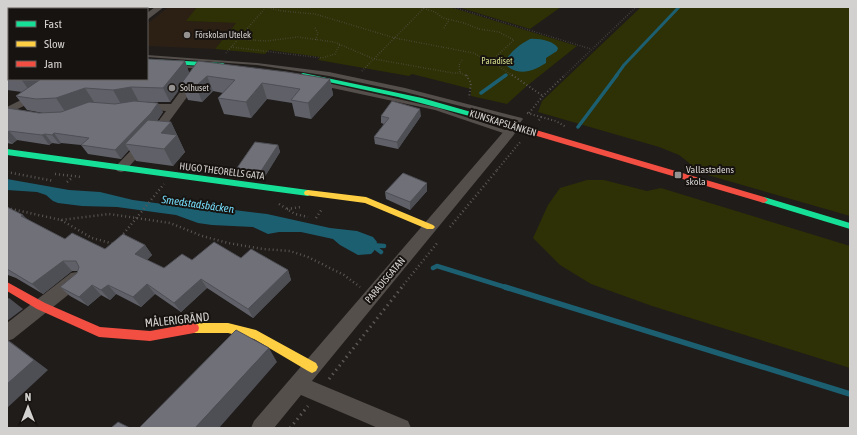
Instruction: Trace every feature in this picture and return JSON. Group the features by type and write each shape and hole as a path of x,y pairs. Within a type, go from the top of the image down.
{"street":[{"path":"148,16 160,7"},
{"name":"KUNSKAPSLÄNKEN","path":"148,61 230,66 325,79 403,94 516,132 850,226"},
{"path":"121,168 175,108 203,68"},
{"path":"7,112 61,80"},
{"path":"7,100 26,101"},
{"path":"128,108 139,106 175,108"},
{"path":"7,112 23,114"},
{"name":"PARADISGATAN","path":"261,428 372,296 436,232 516,132"},
{"name":"HUGO THEORELLS GATA","path":"7,152 366,200 436,232"},
{"path":"7,334 79,277"},
{"name":"MÅLERIGRÄND","path":"7,286 41,306 99,332 150,336 198,327 228,328 256,335 312,367"},
{"path":"298,384 401,428"}],"lane":[{"path":"148,56 257,64 359,80 520,119 516,132 436,109 295,79"},
{"path":"148,65 229,71"}],"path":[{"path":"224,54 266,7 282,12 322,16 395,38 473,52 490,61 543,96"},
{"path":"419,7 435,12 443,18 464,23 479,29 498,32 514,40 490,61"},
{"path":"453,7 590,49"},
{"path":"537,124 541,117 529,113 543,96 590,49 636,7"},
{"path":"361,73 424,8"},
{"path":"444,28 449,20"},
{"path":"315,28 318,33 315,40"},
{"path":"238,39 266,41 294,37 315,40 340,44 374,59 449,72 460,72 469,78 471,84 468,98"},
{"path":"231,47 322,58 335,54 340,44"},
{"path":"270,55 273,52"},
{"path":"460,72 459,65 462,60"},
{"path":"447,231 516,132"},
{"path":"7,172 54,181"},
{"path":"112,248 164,184"},
{"path":"274,201 295,214 308,217"},
{"path":"316,218 326,204"},
{"path":"7,208 61,220 77,219 100,214 121,215 170,223 202,236 228,243 263,249 290,251 308,257 344,275 372,296"},
{"path":"61,220 86,236 102,243 114,244"},
{"path":"290,428 438,242 436,232"}],"shaded area":[{"name":"Förskolan Utelek","path":"197,7 187,21 236,23 215,49 148,46 148,23 167,8"}],"green space":[{"path":"7,7 116,7 8,8 7,45"},
{"name":"Paradiset","path":"197,7 450,7 577,46 528,85 507,104 471,96 471,89 412,74 409,76 318,60 320,57 269,50 265,54 215,49 236,23 186,21"},
{"path":"458,7 561,7 530,29"},
{"path":"641,7 850,7 850,216 697,172 679,155 659,147 538,112 542,101"},
{"path":"587,180 604,180 647,191 661,188 850,246 850,368 652,306 591,284 560,265 533,238 548,205 560,188"}],"water":[{"path":"530,39 549,42 558,48 557,51 546,58 546,63 532,70 523,72 513,70 508,67 505,62 509,55"},
{"path":"7,179 69,190 100,192 133,200 193,208 226,209 267,214 330,228 357,231 373,237 377,242 374,251 371,254 358,255 340,245 333,239 301,232 279,232 268,234 253,227 198,223 176,215 117,207 82,206 58,203 46,195 37,192 7,190"}],"building":[{"path":"83,7 99,7 98,8"},
{"path":"7,55 8,55 8,78"},
{"path":"148,59 185,61 163,88 131,87 113,90 85,88 56,98 36,99 16,96 40,80 148,80"},
{"path":"198,61 330,79 308,103 291,100 300,89 262,83 246,102 218,98 235,80 207,76 196,86 181,84"},
{"path":"134,101 158,103 151,113 115,150 81,145 89,138 54,133 52,135 42,135 9,131 7,133 7,108 39,113 61,112 89,102 115,104"},
{"path":"392,101 420,109 397,142 374,137 389,118 381,116"},
{"path":"148,120 171,122 161,133 177,135 164,149 125,144"},
{"path":"255,142 278,145 261,171 237,168"},
{"path":"403,173 427,183 410,202 385,192"},
{"path":"7,207 65,239 72,233 105,249 123,234 145,245 135,254 164,268 182,254 192,260 214,242 241,258 251,249 288,270 248,309 201,279 174,303 147,284 133,297 108,285 101,290 92,285 79,297 60,287 77,273 79,267 76,261 63,261 32,284 7,269"},
{"path":"236,330 269,348 195,428 139,428"},
{"path":"7,340 34,360 7,384"},
{"path":"118,422 130,428 111,428"}],"waterway":[{"path":"616,76 624,65 679,7"},
{"path":"481,93 506,75"},
{"path":"578,127 617,75"},
{"name":"Smedstadsbäcken","path":"371,245 384,246"},
{"name":"Smedstadsbäcken","path":"373,246 381,252"},
{"path":"433,268 437,266 508,288"},
{"path":"505,287 850,394"}],"traffic: fast":[{"path":"148,61 223,65"},
{"path":"303,75 398,95 492,120"},
{"path":"7,152 308,193"},
{"path":"764,200 850,226"}],"traffic: slow":[{"path":"308,193 366,200 430,227"},
{"path":"194,328 228,328 256,335 312,367"}],"traffic: jam":[{"path":"492,120 764,200"},
{"path":"7,286 41,306 99,332 150,336 194,328"}],"place":[{"name":"Förskolan Utelek","path":"187,35"},
{"name":"Solhuset","path":"172,88"},
{"name":"Vallastadens skola","path":"678,175"}]}
